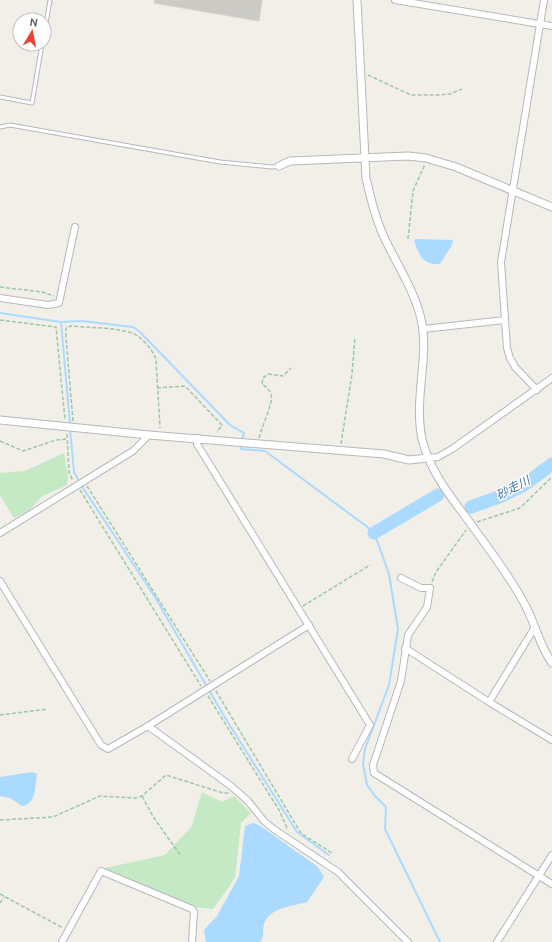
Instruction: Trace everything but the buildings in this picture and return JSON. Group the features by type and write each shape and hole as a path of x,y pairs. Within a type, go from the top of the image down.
{"street":[{"path":"357,0 366,178 372,206 381,231 413,293 423,329 424,356 418,408 428,458 446,491 500,564 524,603 552,663"},
{"path":"395,0 552,26"},
{"path":"537,390 510,358 505,320 501,262 544,0"},
{"path":"279,166 290,161 395,155 426,158 456,167 552,207"},
{"path":"0,298 54,305 59,303 75,227"},
{"path":"423,329 505,320"},
{"path":"0,420 159,436 384,454 409,460 438,457 537,390 552,378"},
{"path":"0,533 133,451 149,435"},
{"path":"198,438 197,444 373,726 352,759"},
{"path":"400,578 421,588 430,588 427,607 408,635 401,681 373,765 374,773 552,884"},
{"path":"0,581 102,745 110,749 309,625"},
{"path":"489,702 535,627"},
{"path":"405,648 489,702 552,740"},
{"path":"148,726 248,801 264,821 338,872 408,942"},
{"path":"497,942 552,855"},
{"path":"62,942 101,871 192,910 194,912 192,942"}],"lane":[{"path":"48,12 50,0"},
{"path":"0,97 32,102 41,52"},
{"path":"0,127 10,125 220,162 272,167 279,166"}],"path":[{"path":"360,74 366,74 411,95 437,96 450,94 462,89"},
{"path":"408,239 412,191 426,164 426,158"},
{"path":"0,287 42,292 61,299"},
{"path":"0,320 56,327 69,426"},
{"path":"159,436 158,388 155,355 135,334 67,326 66,338 69,426 67,439 69,472 81,483 211,686 299,830 302,834 332,853"},
{"path":"340,450 352,374 355,337"},
{"path":"257,443 262,425 270,406 271,397 271,394 262,384 263,378 268,374 283,376 291,368"},
{"path":"158,388 185,386 222,425 218,432"},
{"path":"0,441 23,451 56,440 67,439"},
{"path":"430,588 436,572 471,525 520,508 552,477"},
{"path":"81,483 204,690 279,810 290,840"},
{"path":"299,609 370,565"},
{"path":"0,715 47,709"},
{"path":"0,820 53,817 100,796 135,798 142,796 166,775 222,793 231,792 234,790"},
{"path":"142,796 154,818 181,856"},
{"path":"0,894 68,931"},
{"path":"0,903 4,897"}],"green space":[{"path":"64,453 68,476 67,485 41,497 28,512 14,518 0,495 0,473 25,471"},
{"path":"202,792 222,802 234,796 251,813 241,823 235,878 213,909 195,907 101,869 165,855 192,826"}],"water":[{"path":"416,239 453,240 452,245 441,262 439,264 434,264 425,261 422,258 414,241"},
{"path":"32,772 37,774 35,789 33,798 27,805 22,806 10,798 0,796 0,777"},
{"path":"253,823 259,825 318,867 324,877 307,902 282,908 271,914 264,924 263,936 260,942 206,942 204,930 217,916 239,876 245,826"}],"waterway":[{"path":"0,313 61,322 82,321 133,327 139,331 230,425 244,433 242,440"},
{"path":"61,322 70,424"},
{"path":"70,429 74,472 83,488 155,597 224,716 297,832 329,855"},
{"path":"242,444 241,449 265,451 374,533 389,574 398,629 389,685 365,749 363,764 367,785 386,807 385,829 440,942"},
{"name":"砂走川","path":"471,507 502,496 524,485 552,464"},
{"name":"砂走川","path":"374,533 438,495"}]}
